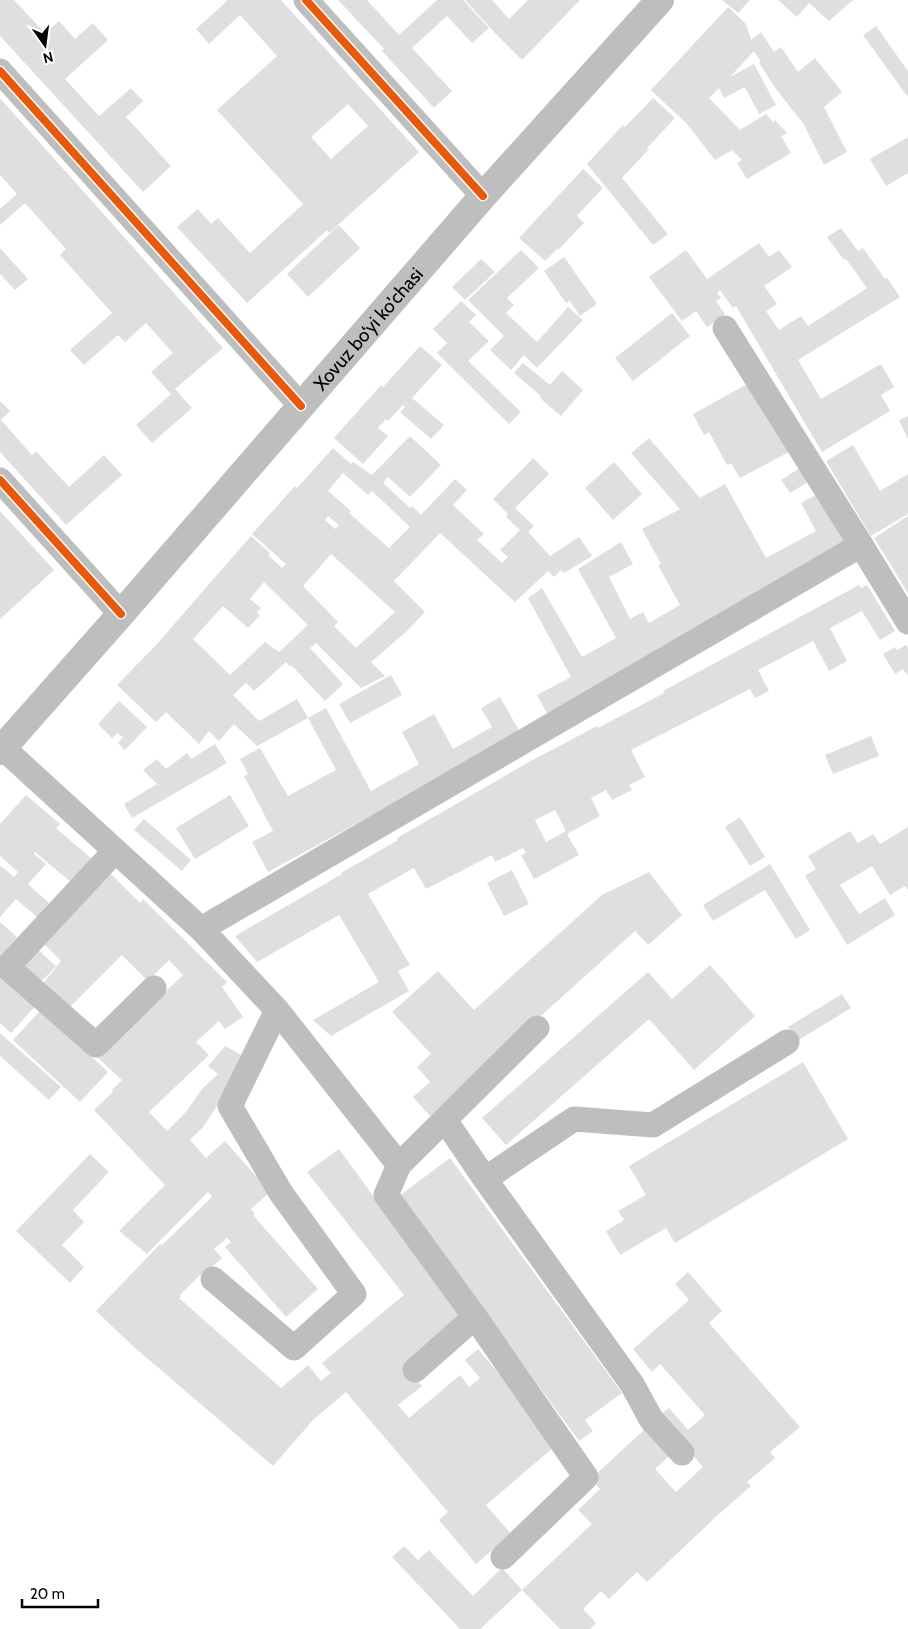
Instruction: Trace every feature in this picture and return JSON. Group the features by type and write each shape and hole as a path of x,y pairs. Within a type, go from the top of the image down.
{"main road":[{"name":"Xovuz bo‘yi ko'chasi","path":"1,750 483,196 659,0"}],"street":[{"path":"306,0 483,196"},
{"path":"0,71 301,406"},
{"path":"725,328 908,622"},
{"path":"0,480 121,614"},
{"path":"201,929 861,546"},
{"path":"1,750 115,850 201,929 277,1010 399,1165"},
{"path":"115,850 7,967 96,1045 154,988"},
{"path":"213,1279 294,1348 354,1294 282,1193 230,1106 277,1010"},
{"path":"503,1557 586,1477 475,1317 386,1195 399,1165 537,1028"},
{"path":"485,1179 574,1119 653,1125 787,1042"},
{"path":"444,1120 632,1384 650,1419 682,1453"},
{"path":"415,1370 475,1317"}],"building":[{"path":"0,0 14,0 45,33 59,21 75,39 93,23 108,40 65,79 99,116 131,88 143,101 126,117 171,166 143,192 0,36"},
{"path":"281,0 419,152 329,233 327,230 247,303 177,227 198,209 211,224 218,218 250,253 303,204 217,110 277,56 240,15 209,44 196,29 227,1","holes":["348,104 368,126 331,159 311,137"]},
{"path":"338,0 367,0 399,35 437,0 463,0 489,28 472,43 447,16 412,48 452,91 434,108 382,51 384,49"},
{"path":"465,0 492,0 509,19 528,0 580,0 522,60"},
{"path":"722,0 750,0 738,13"},
{"path":"778,0 853,0 829,21 809,3 797,17"},
{"path":"728,7 746,24 751,40 761,32 774,52 781,47 798,72 815,58 842,92 824,107 847,152 824,165 803,123 776,89 759,63 761,62 754,51 730,77 754,64 776,105 759,114 745,87 724,98 719,88 709,98 740,130 766,114 773,122 775,120 787,133 781,136 791,153 747,179 737,163 742,160 732,150 715,160 687,124 651,90"},
{"path":"876,26 908,71 907,96 863,35"},
{"path":"0,98 223,348 175,389 192,408 152,443 136,425 171,394 151,372 173,353 146,323 125,342 118,335 84,365 70,350 112,313 60,255 66,249 25,203 0,225 0,209 17,194 0,175"},
{"path":"653,98 675,118 622,178 668,234 653,245 587,164 623,125 625,127"},
{"path":"908,137 908,173 886,186 870,159"},
{"path":"583,169 603,188 577,216 584,223 545,261 519,238"},
{"path":"339,225 360,248 308,297 287,274"},
{"path":"841,228 858,251 863,248 900,297 798,360 821,399 881,364 894,387 881,395 890,411 822,452 736,306 733,308 720,290 717,293 721,298 716,301 725,314 707,327 696,311 682,321 649,277 686,250 707,279 759,243 769,257 779,250 792,267 764,286 777,304 766,311 779,330 801,316 808,326 867,288 827,237"},
{"path":"0,248 28,279 15,290 0,274"},
{"path":"521,250 539,268 507,298 514,305 506,313 537,342 568,307 583,320 537,368 524,355 511,370 490,350 504,336 468,300"},
{"path":"564,257 597,304 580,316 570,301 566,303 544,271"},
{"path":"481,259 495,272 465,300 452,287"},
{"path":"461,301 476,315 469,322 489,341 468,361 521,412 509,424 437,353 447,343 433,329"},
{"path":"672,313 690,336 633,381 615,358"},
{"path":"420,346 442,365 412,398 444,425 431,439 400,412 405,407 403,405 388,421 386,419 378,428 388,436 363,464 334,438 381,385 383,387"},
{"path":"523,363 550,385 562,371 583,390 561,416 514,373"},
{"path":"753,381 791,451 740,478 731,463 727,465 709,432 704,435 693,414"},
{"path":"0,401 10,411 1,420 32,455 36,451 69,487 104,455 122,475 66,525 0,452"},
{"path":"908,416 908,439 899,420"},
{"path":"410,436 441,465 410,497 388,477 383,483 410,508 412,506 421,515 455,479 467,490 453,505 484,534 477,540 502,563 508,557 500,550 520,530 506,517 508,514 493,499 533,458 549,474 515,508 534,526 528,532 550,556 579,537 592,556 564,573 561,570 554,577 548,571 515,602 440,533 394,581 425,612 407,631 371,662 385,676 361,688 316,643 310,648 343,684 325,701 286,662 254,691 246,683 233,695 259,721 297,699 308,718 257,746 234,724 219,741 209,731 199,744 166,712 156,722 117,685 156,645 251,536 270,553 268,555 282,568 286,564 252,534 295,486 297,488 333,448 351,464 353,462 372,475","holes":["343,473 368,495 372,491 410,527 389,548 349,513 351,511 328,491","328,516 339,525 335,529 325,520","331,554 395,612 356,648 334,626 338,622 303,586","264,582 308,625 279,652 265,642 230,675 193,639 223,606 248,628 260,615 257,613 261,608 250,599"]},
{"path":"649,438 700,498 725,484 766,558 816,531 801,503 819,493 849,549 549,717 537,695 571,677 528,598 542,588 582,657 616,638 578,569 621,542 633,564 609,577 630,619 643,612 649,623 680,605 658,565 661,564 642,529 680,509 631,453"},
{"path":"853,445 880,491 908,474 908,514 871,536 826,461"},
{"path":"614,462 642,494 613,520 585,488"},
{"path":"800,468 808,482 790,493 781,480"},
{"path":"0,511 54,570 0,619"},
{"path":"908,516 908,593 874,538"},
{"path":"859,585 861,588 867,585 895,631 880,640 862,611 830,628 847,661 829,671 813,641 758,670 769,691 755,698 750,689 631,750 645,777 629,785 632,790 612,800 606,790 591,798 600,816 567,834 579,855 534,879 521,855 526,853 523,848 495,862 492,855 426,889 414,868 368,894 410,965 398,971 409,991 331,1036 313,1020 379,982 339,915 257,962 235,936 342,874 398,840 397,838 529,762 597,726 598,728 664,693 663,691","holes":["555,810 566,831 546,842 535,820"]},
{"path":"906,645 908,648 908,676 903,669 895,674 883,654 895,647 897,650"},
{"path":"391,675 402,695 350,723 339,704"},
{"path":"500,697 521,734 268,872 252,842 273,831 244,776 248,774 240,759 260,748 288,796 336,770 308,718 326,708 371,791 419,764 402,732 434,714 453,749 492,727 481,708"},
{"path":"119,701 147,727 125,750 118,743 123,737 117,733 112,738 98,724"},
{"path":"871,736 879,756 833,774 825,755"},
{"path":"215,744 227,763 132,818 124,804 157,784 143,770 157,759 166,769 187,753 191,759"},
{"path":"26,795 60,824 56,828 93,860 72,883 35,852 34,854 46,864 28,884 49,903 37,917 16,899 0,917 0,867 14,877 18,872 0,856 0,824"},
{"path":"230,795 249,826 195,859 176,828"},
{"path":"740,817 765,857 750,866 725,827"},
{"path":"144,819 191,860 182,871 134,830"},
{"path":"908,827 908,890 905,886 890,895 872,866 840,885 859,914 885,898 895,915 847,945 805,876 816,869 808,856 850,831 858,843 873,834 880,844"},
{"path":"770,864 810,930 796,939 765,890 713,921 703,905"},
{"path":"512,870 529,904 504,916 487,883"},
{"path":"109,872 140,903 143,899 227,982 222,987 243,1017 225,1029 219,1021 196,1042 209,1055 149,1112 167,1131 185,1113 203,1088 218,1074 208,1066 225,1046 247,1058 203,1127 190,1140 206,1158 225,1141 270,1192 251,1209 255,1214 253,1215 318,1289 286,1317 225,1247 231,1242 227,1238 214,1249 222,1258 209,1270 207,1268 179,1298 281,1388 308,1365 321,1381 331,1373 322,1363 404,1295 307,1172 339,1149 462,1316 404,1365 422,1386 398,1405 409,1418 460,1375 469,1387 480,1378 465,1360 478,1349 547,1430 553,1448 486,1505 511,1534 476,1564 439,1520 448,1512 346,1392 313,1420 273,1466 134,1347 96,1311 160,1244 162,1245 212,1197 208,1192 147,1254 119,1231 165,1185 94,1110 113,1092 112,1090 122,1080 97,1057 183,975 169,960 148,981 122,955 67,1010 41,986 61,961 41,941"},
{"path":"649,872 682,915 648,945 635,931 430,1116 413,1097 430,1082 417,1067 431,1054 392,1012 438,971 474,1010 602,895"},
{"path":"0,922 17,937 0,957"},
{"path":"36,948 56,966 40,983 20,965"},
{"path":"710,965 755,1016 694,1070 649,1019 506,1145 482,1118 648,972 672,999"},
{"path":"0,967 39,1002 11,1033 0,1023"},
{"path":"842,994 851,1008 797,1041 788,1027"},
{"path":"41,1010 108,1072 80,1102 13,1040"},
{"path":"0,1033 61,1087 49,1100 0,1056"},
{"path":"803,1062 848,1139 675,1243 666,1228 620,1255 606,1231 624,1220 618,1211 646,1195 629,1166"},
{"path":"90,1154 109,1172 73,1210 84,1222 62,1245 84,1267 70,1283 16,1231"},
{"path":"450,1158 622,1393 585,1420 593,1431 579,1441 399,1196"},
{"path":"688,1272 722,1311 709,1323 800,1427 770,1452 775,1458 747,1482 751,1486 647,1582 637,1572 609,1599 601,1591 583,1609 596,1623 590,1629 560,1629 522,1590 592,1524 578,1510 600,1489 591,1479 646,1428 671,1454 655,1469 676,1492 703,1467 659,1416 669,1408 688,1430 705,1415 660,1364 652,1372 633,1349 689,1300 675,1284"},
{"path":"404,1546 418,1560 429,1550 473,1596 502,1568 522,1590 480,1629 460,1629 392,1557"}],"cycle path":[{"path":"306,0 483,196"},
{"path":"0,71 301,406"},
{"path":"0,480 121,614"}]}
